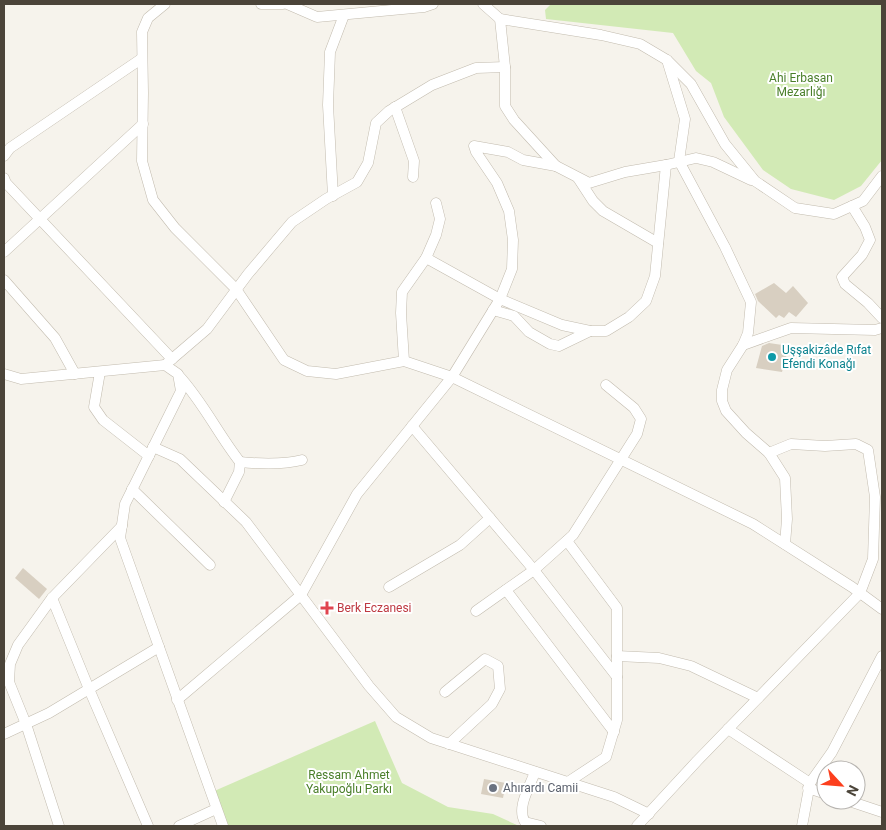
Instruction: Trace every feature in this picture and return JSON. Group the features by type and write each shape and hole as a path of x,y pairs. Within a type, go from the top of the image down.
{"street":[{"path":"165,4 148,18 142,32 142,161 153,200 175,228 236,289 284,360 307,370 336,374 404,362 452,377 753,524 882,609"},
{"path":"260,4 283,4"},
{"path":"287,4 317,17 344,15 362,8 424,7 433,4"},
{"path":"483,4 500,19 640,44 667,60 691,84 725,144 756,182"},
{"path":"333,196 328,105 330,52 344,15"},
{"path":"500,19 505,68 505,106 520,126 556,166"},
{"path":"4,154 10,148 141,59"},
{"path":"667,60 686,119 679,161 725,247 751,302 748,333 743,345 726,370 722,402 726,411 746,433 769,453 785,478 787,519 785,544"},
{"path":"7,377 21,379 100,372 169,362 207,330 236,289 292,222 357,182 368,163 376,123 395,107 432,85 476,68 505,68"},
{"path":"395,107 414,161 413,177"},
{"path":"4,252 143,124"},
{"path":"178,700 301,595 357,494 452,377 500,299 512,268 513,240 509,211 497,183 474,146 508,152 523,160 556,166 589,183 625,172 666,166 696,158 713,162 756,182 795,208 834,214 863,201 882,176"},
{"path":"426,258 500,299 562,325 590,331 606,331 629,317 646,301 655,276 666,166"},
{"path":"578,177 593,202 603,211 658,243"},
{"path":"4,178 6,183 169,362 193,391 225,443 240,462 239,472 224,502"},
{"path":"404,362 401,313 402,292 426,258 436,235 440,219 436,203"},
{"path":"852,206 870,240 862,255 842,278 845,284 868,303 882,318"},
{"path":"4,280 55,338 75,374"},
{"path":"493,310 514,316 528,332 550,344 558,346 590,331"},
{"path":"743,345 791,328 875,330 882,328"},
{"path":"100,372 94,406 103,420 149,456"},
{"path":"178,374 181,391 125,504 120,538 222,826"},
{"path":"476,611 534,570 573,536 637,434 641,418 634,408 606,385"},
{"path":"412,426 534,570 617,677"},
{"path":"637,826 860,593 873,559 875,497 868,450 856,444 825,446 791,444 769,453"},
{"path":"154,446 180,459 246,522 369,686 396,718 431,738 614,797 649,814"},
{"path":"240,462 262,464 291,463 302,460"},
{"path":"132,489 210,565"},
{"path":"389,587 460,545 490,518"},
{"path":"59,826 26,724 9,682 10,664 18,645 52,598 122,526"},
{"path":"567,541 617,608 617,720 614,732 606,757 568,782"},
{"path":"506,590 614,732"},
{"path":"52,598 148,826"},
{"path":"4,734 49,713 159,647"},
{"path":"617,656 659,658 691,666 758,698"},
{"path":"802,826 809,786 832,752 879,673 882,656"},
{"path":"444,692 485,659 498,666 500,689 492,704 449,744"},
{"path":"728,729 816,789"},
{"path":"535,772 522,808 521,817 524,822 541,826"},
{"path":"866,807 882,812"},
{"path":"179,826 216,810"}],"green space":[{"name":"Ahi Erbasan Mezarlığı","path":"551,4 882,4 882,160 861,186 834,200 791,189 763,170 724,117 711,83 696,71 673,33 546,19 545,10"},
{"name":"Ressam Ahmet Yakupoğlu Parkı","path":"375,721 402,783 448,807 493,814 519,826 226,826 212,792"}],"building":[{"path":"774,283 786,293 793,286 808,303 796,317 789,312 784,318 779,315 776,318 758,301 755,294"},
{"name":"Uşşakizâde Rıfat Efendi Konağı","path":"769,343 789,346 782,372 756,368 762,346"},
{"path":"23,568 47,589 39,599 15,578"},
{"name":"Ahırardı Camii","path":"484,779 506,783 503,798 481,794"}],"place":[{"name":"Uşşakizâde Rıfat Efendi Konağı","path":"772,357"},
{"name":"Berk Eczanesi","path":"327,608"},
{"name":"Ahırardı Camii","path":"493,788"}]}
